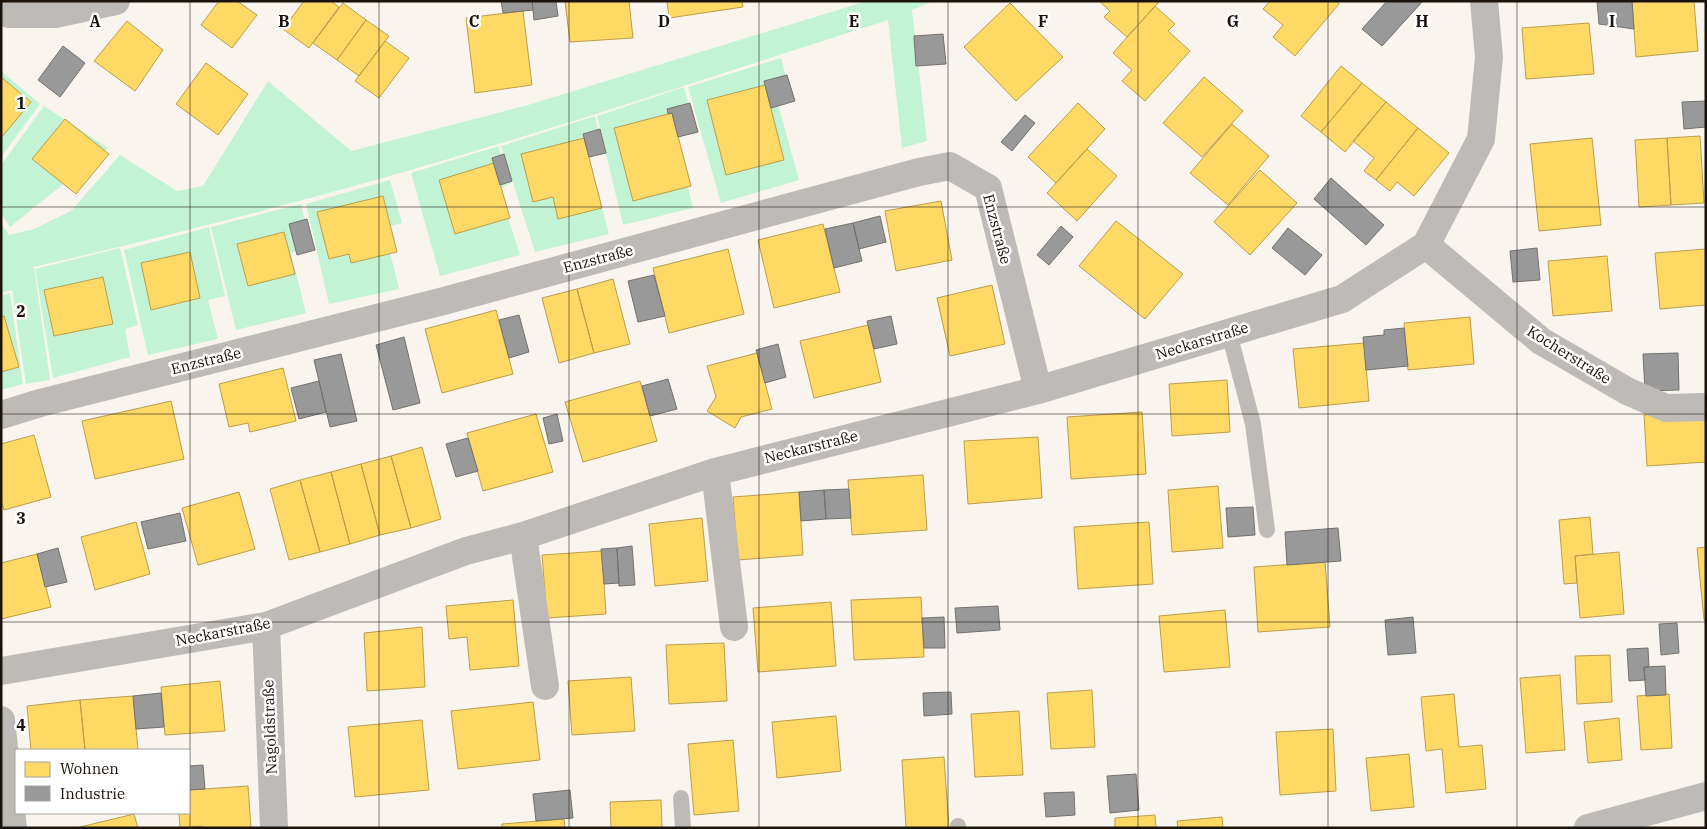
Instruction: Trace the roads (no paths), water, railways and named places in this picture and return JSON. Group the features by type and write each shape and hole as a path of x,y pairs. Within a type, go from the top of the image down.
{"street":[{"path":"4,14 55,14 116,1"},
{"name":"Neckarstraße","path":"1,671 266,626 466,551 523,536 715,472 1038,390 1342,299 1426,245 1481,139 1489,57 1484,1"},
{"name":"Enzstraße","path":"1,415 50,400 449,300 909,175 950,166 988,188 1038,390"},
{"name":"Kocherstraße","path":"1426,245 1541,341 1627,391 1666,408 1706,407"},
{"path":"715,472 734,628"},
{"path":"523,536 545,686"},
{"name":"Nagoldstraße","path":"266,626 274,828"},
{"path":"1,720 13,828"},
{"path":"1588,828 1706,796"}],"lane":[{"path":"1229,333 1252,424 1266,530"},
{"path":"681,798 683,828"}]}
